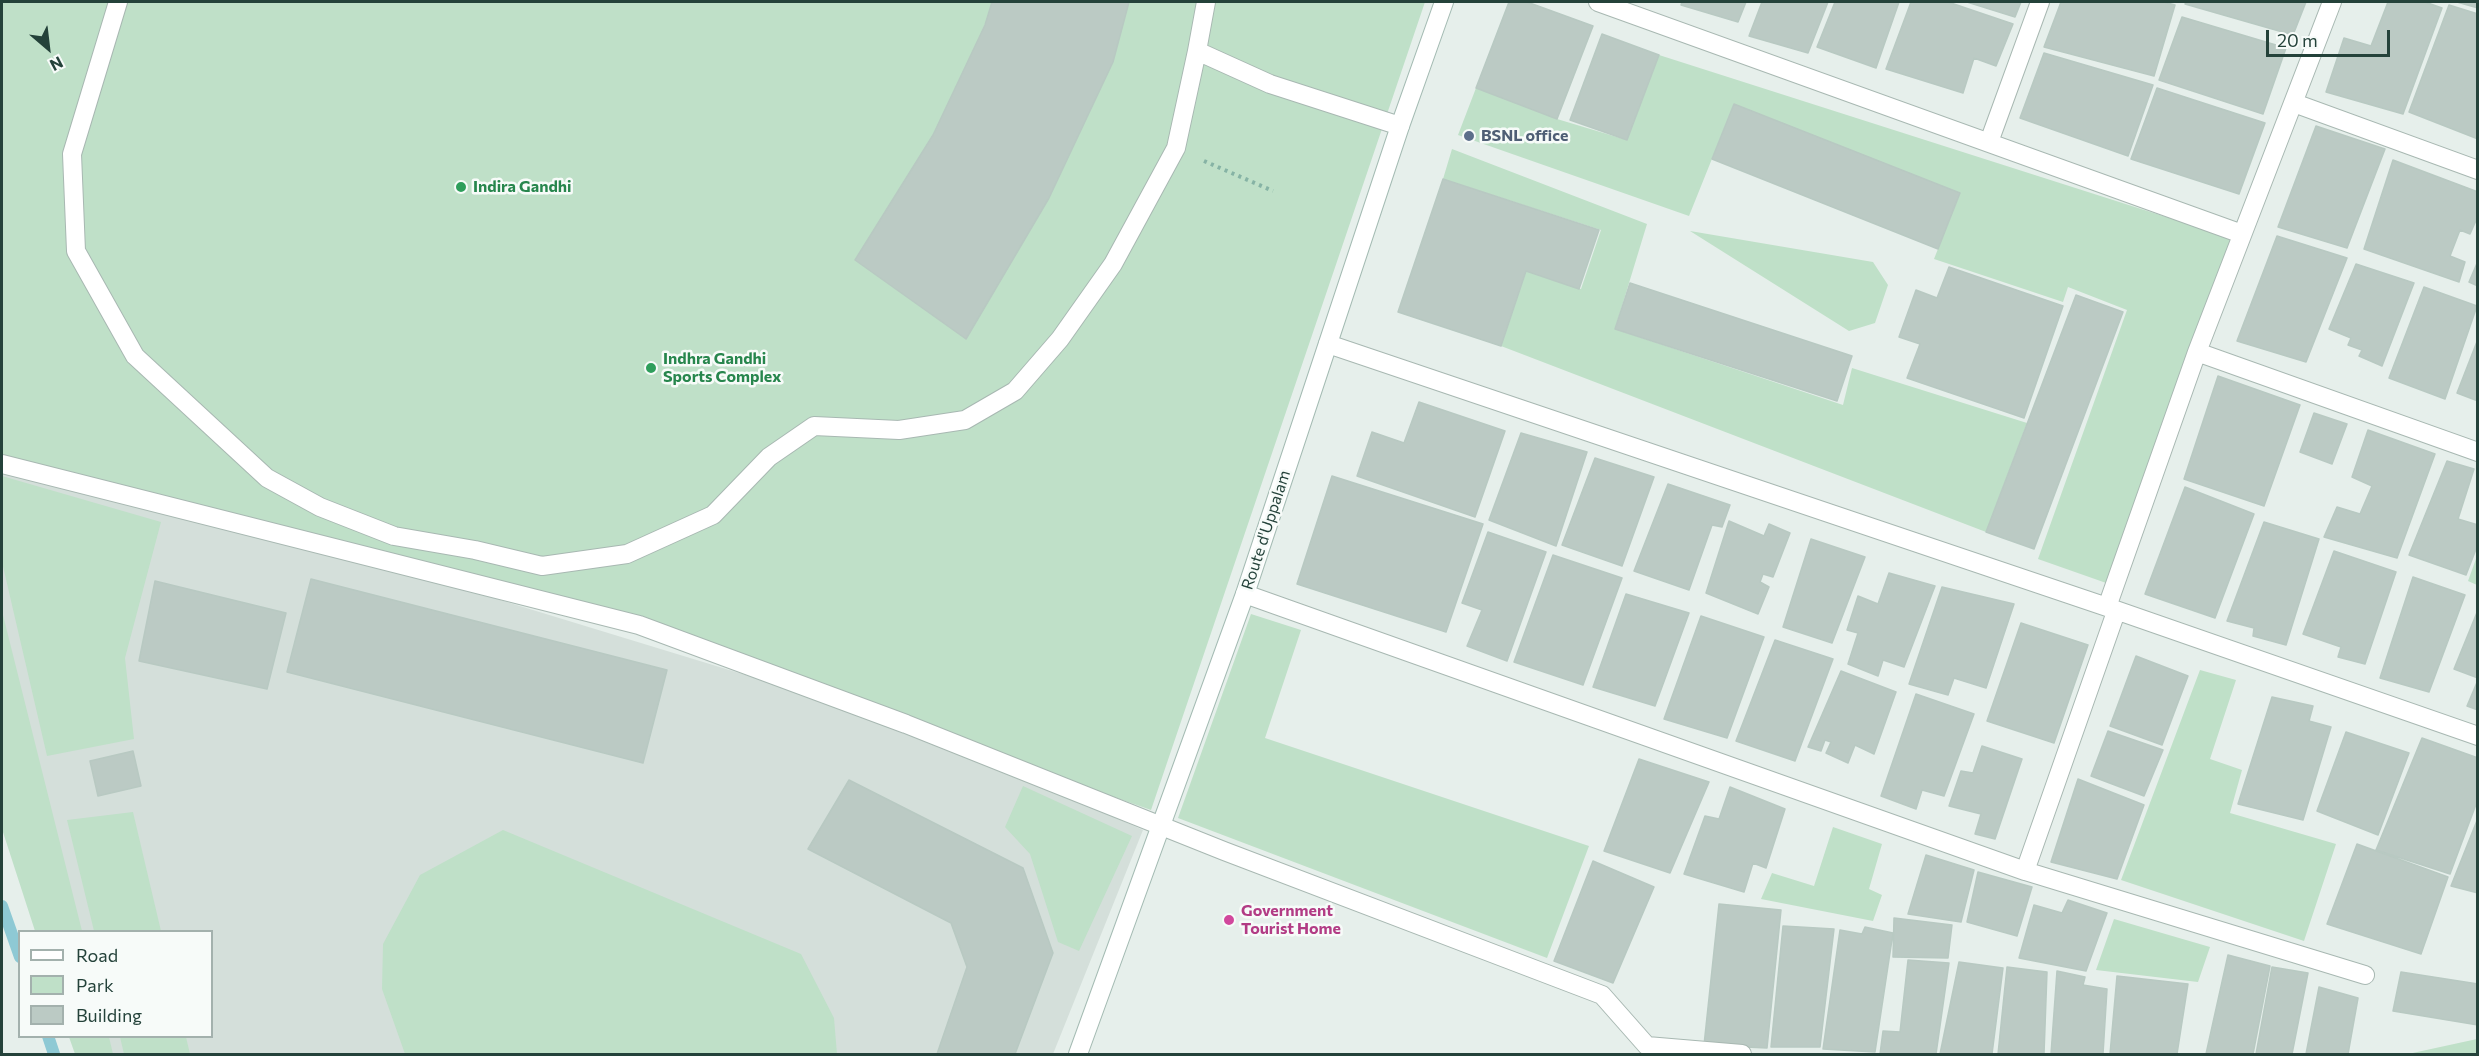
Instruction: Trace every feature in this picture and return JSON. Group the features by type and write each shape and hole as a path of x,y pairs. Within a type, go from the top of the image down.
{"street":[{"path":"118,2 72,154 76,251 135,356 267,478 320,507 393,536 475,550 542,566 627,554 713,515 769,457 814,426 899,430 965,420 1015,391 1060,339 1113,264 1176,148 1206,2"},
{"name":"Route d'Uppalam","path":"1078,1054 1245,594 1400,126 1444,2"},
{"path":"1598,2 2242,234"},
{"path":"1989,142 2040,2"},
{"path":"2025,871 2197,352 2332,2"},
{"path":"1197,51 1270,84 1400,126"},
{"path":"2294,103 2478,170"},
{"path":"1328,344 2478,736"},
{"path":"2197,352 2478,452"},
{"path":"2,464 639,625 906,724 1161,826 1602,995 1647,1046 1742,1054"},
{"path":"1245,594 2025,871 2365,975"}],"path":[{"path":"1176,148 1273,190"}],"shaded area":[{"path":"2,464 294,537 906,724 1143,830 1053,1054 111,1054 107,1038 213,1038 213,930 81,930 2,614"}],"green space":[{"name":"Indhra Gandhi Sports Complex","path":"2,2 1425,2 1151,810 906,724 639,625 2,464"},
{"path":"1659,55 2232,238 2109,584 2038,559 2127,310 2068,287 2063,302 1934,259 1960,193 1734,104 1689,216 1458,135 1476,88 1557,119 1627,140"},
{"path":"1452,149 1647,224 1615,329 1843,405 1852,368 2027,423 1986,532 1501,346 1526,271 1581,289 1601,230 1443,179"},
{"path":"1690,231 1873,262 1888,285 1875,323 1849,331"},
{"path":"2,476 161,522 125,658 134,739 47,756 2,562"},
{"path":"2477,556 2477,585 2468,581"},
{"path":"2,611 82,930 35,930 2,829"},
{"path":"1251,614 1301,630 1265,738 1589,846 1547,958 1178,818"},
{"path":"2200,670 2236,680 2210,759 2242,770 2230,813 2336,844 2304,941 2121,880"},
{"path":"1023,786 1132,836 1079,951 1058,942 1030,854 1005,827"},
{"path":"133,812 161,930 94,930 67,820"},
{"path":"1833,827 1882,844 1869,889 1882,895 1873,921 1761,899 1772,873 1814,886"},
{"path":"503,830 801,954 834,1018 837,1054 405,1054 382,989 383,944 420,875"},
{"path":"2114,919 2210,947 2198,982 2096,970"},
{"path":"69,1038 109,1038 113,1054 75,1054"},
{"path":"120,1038 186,1038 190,1054 124,1054"},
{"path":"2477,1039 2477,1054 2408,1054"}],"building":[{"path":"992,2 1129,2 1113,62 1049,198 966,339 855,260 933,135 985,25"},
{"path":"1509,2 1527,2 1593,26 1557,119 1476,88"},
{"path":"1682,2 1746,2 1738,22 1681,5"},
{"path":"1762,2 1828,2 1808,53 1749,36"},
{"path":"1835,2 1899,2 1876,68 1817,47"},
{"path":"1911,2 1948,2 2013,24 1996,66 1974,58 1963,93 1886,69"},
{"path":"1967,2 2021,2 2015,17"},
{"path":"2061,2 2164,2 2175,5 2154,76 2044,47"},
{"path":"2186,2 2306,2 2293,35 2185,4"},
{"path":"2388,2 2425,2 2442,8 2403,114 2326,92 2344,38 2371,46"},
{"path":"2457,2 2478,2 2478,8"},
{"path":"2449,5 2478,14 2478,139 2409,112"},
{"path":"2182,17 2286,48 2263,114 2159,80"},
{"path":"1602,34 1659,55 1627,140 1570,120"},
{"path":"2044,53 2153,85 2128,156 2020,118"},
{"path":"2157,88 2265,123 2239,194 2131,159"},
{"path":"1734,104 1960,193 1938,249 1712,159"},
{"path":"2316,126 2385,149 2347,248 2278,227"},
{"path":"2393,160 2478,192 2478,216 2470,234 2460,230 2450,256 2465,262 2459,282 2364,249"},
{"path":"1443,179 1599,230 1579,289 1526,271 1501,346 1398,312"},
{"path":"2277,236 2347,258 2306,362 2237,341"},
{"path":"2478,261 2478,286 2469,282"},
{"path":"2356,264 2414,283 2382,366 2359,356 2362,350 2348,345 2351,338 2329,329"},
{"path":"1949,267 2063,306 2024,418 1907,378 1920,344 1899,337 1916,290 1937,298"},
{"path":"1630,283 1852,356 1837,401 1615,329"},
{"path":"2424,287 2477,306 2445,399 2389,378"},
{"path":"2076,295 2123,312 2034,549 1986,532"},
{"path":"2478,339 2478,401 2457,393"},
{"path":"2218,376 2300,405 2264,506 2184,479"},
{"path":"1419,402 1505,431 1475,517 1357,476 1372,432 1404,443"},
{"path":"2314,413 2347,424 2332,464 2300,452"},
{"path":"2368,430 2435,454 2397,558 2324,537 2337,507 2360,514 2372,486 2352,477"},
{"path":"1521,433 1587,452 1556,546 1489,520"},
{"path":"1595,458 1654,477 1622,566 1562,545"},
{"path":"2447,461 2474,469 2458,519 2478,525 2478,544 2466,575 2409,555"},
{"path":"1332,476 1483,524 1446,632 1297,584"},
{"path":"1668,484 1730,505 1722,527 1712,525 1689,590 1634,571"},
{"path":"2185,487 2254,514 2215,618 2145,594"},
{"path":"1729,521 1764,536 1769,524 1790,533 1773,577 1763,574 1760,582 1769,587 1758,614 1706,593"},
{"path":"2264,522 2319,539 2286,645 2253,636 2254,628 2227,621"},
{"path":"1488,532 1546,552 1507,661 1467,646 1482,610 1462,603"},
{"path":"1811,539 1865,557 1832,643 1783,627"},
{"path":"2334,551 2396,572 2365,664 2338,657 2341,647 2303,634"},
{"path":"1553,555 1622,578 1583,685 1514,662"},
{"path":"1889,573 1935,586 1904,667 1883,660 1878,676 1848,664 1858,633 1847,630 1858,596 1878,604"},
{"path":"2413,577 2465,595 2429,692 2380,678"},
{"path":"311,579 667,670 643,763 287,672"},
{"path":"155,581 286,613 267,689 139,661"},
{"path":"1942,587 2014,604 1986,688 1954,678 1948,695 1909,684"},
{"path":"1626,594 1689,613 1655,706 1593,687"},
{"path":"2478,610 2478,678 2454,669"},
{"path":"1701,616 1764,637 1727,738 1664,719"},
{"path":"2021,623 2088,645 2054,743 1987,721"},
{"path":"1775,640 1833,659 1795,761 1736,741"},
{"path":"2136,656 2188,676 2162,745 2110,726"},
{"path":"1841,671 1896,692 1874,754 1855,745 1848,763 1826,753 1831,742 1825,740 1821,751 1808,747"},
{"path":"2478,680 2478,710 2467,706"},
{"path":"1916,694 1974,714 1944,796 1922,790 1916,809 1881,796"},
{"path":"2272,697 2313,706 2309,721 2331,727 2303,820 2238,804"},
{"path":"2108,731 2163,750 2144,796 2091,776"},
{"path":"2346,732 2409,753 2378,835 2317,811"},
{"path":"2422,738 2478,758 2478,799 2450,874 2376,850"},
{"path":"1982,746 2022,759 1995,839 1975,834 1981,814 1949,806 1961,771 1973,773"},
{"path":"133,751 141,786 98,796 90,761"},
{"path":"1639,759 1709,782 1670,873 1604,851"},
{"path":"2078,779 2144,805 2117,879 2051,862"},
{"path":"849,780 1023,868 1053,953 1015,1054 937,1054 967,967 951,923 808,849"},
{"path":"1730,787 1785,809 1766,868 1753,863 1744,892 1684,874 1705,816 1719,819"},
{"path":"2478,818 2478,893 2451,886"},
{"path":"2357,844 2448,877 2421,954 2327,924"},
{"path":"1926,855 1974,870 1961,922 1908,914"},
{"path":"1593,861 1654,887 1613,983 1554,961"},
{"path":"1978,872 2032,887 2017,936 1967,922"},
{"path":"2068,900 2107,913 2086,971 2019,958 2034,905 2062,913"},
{"path":"1719,904 1781,910 1767,1048 1704,1045"},
{"path":"1894,918 1952,925 1948,958 1893,957"},
{"path":"1783,926 1834,929 1820,1047 1771,1047"},
{"path":"1865,927 1893,933 1875,1052 1823,1049 1840,930 1862,934"},
{"path":"2228,955 2270,966 2253,1054 2206,1054"},
{"path":"1908,960 1949,963 1936,1054 1880,1054 1883,1031 1900,1032"},
{"path":"1959,962 2003,968 1992,1054 1940,1054"},
{"path":"2007,967 2047,972 2044,1054 1998,1054"},
{"path":"2272,967 2308,973 2292,1054 2256,1054"},
{"path":"2057,971 2085,977 2083,985 2107,989 2103,1054 2051,1054"},
{"path":"2401,972 2478,984 2478,1025 2393,1011"},
{"path":"2117,976 2188,984 2177,1054 2110,1054"},
{"path":"2319,987 2358,998 2348,1054 2306,1054"}],"waterway":[{"path":"2,906 18,951"},
{"path":"49,1038 54,1054"}],"place":[{"name":"BSNL office","path":"1469,136"},
{"name":"Indira Gandhi","path":"461,187"},
{"name":"Indhra Gandhi Sports Complex","path":"651,368"},
{"name":"Government Tourist Home","path":"1229,920"}]}
